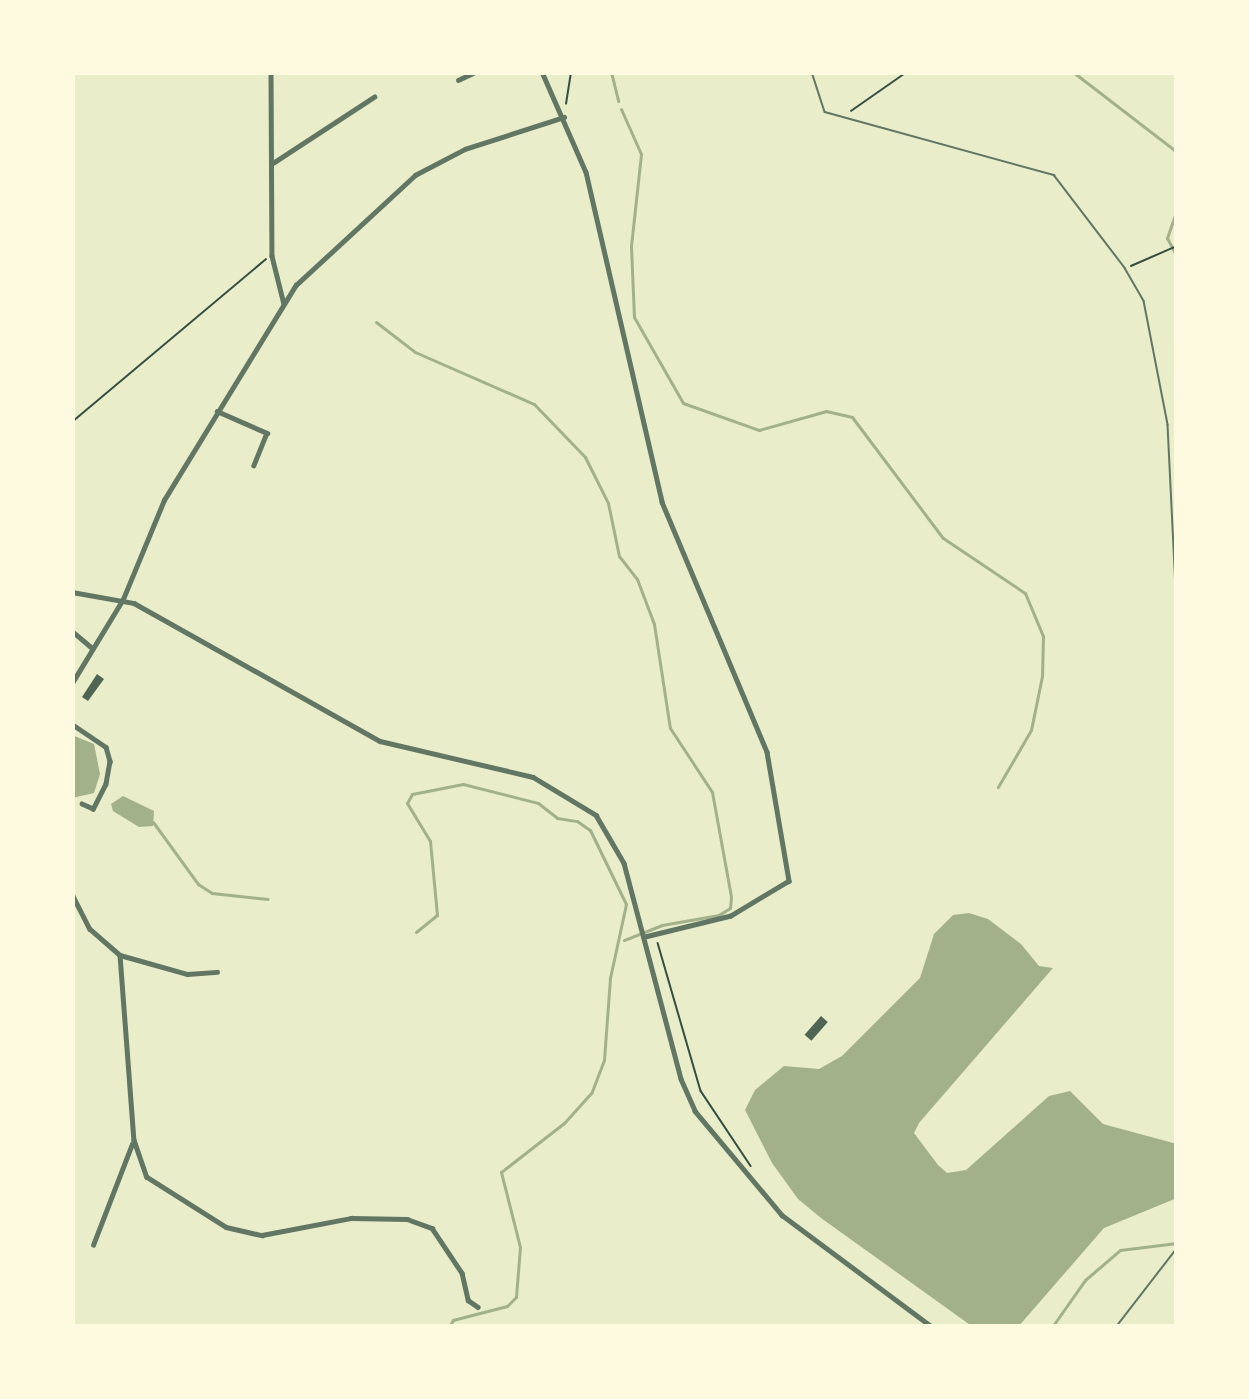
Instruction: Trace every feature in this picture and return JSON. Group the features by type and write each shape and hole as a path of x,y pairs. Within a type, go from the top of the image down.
{"street":[{"path":"272,72 272,256 284,304"},
{"path":"458,80 475,72"},
{"path":"542,72 586,172 662,502 767,752 789,881 731,916 649,936"},
{"path":"273,163 374,97"},
{"path":"72,683 123,599 158,511 217,411 284,304 329,250 416,175 465,148 563,117"},
{"path":"217,411 267,433 254,465"},
{"path":"72,592 123,599 380,741 533,777 572,796 596,815 615,842 649,936 681,1079 712,1137 782,1215 932,1327"},
{"path":"72,631 92,648"},
{"path":"72,724 106,747 110,760 106,784 93,809 82,803"},
{"path":"72,894 90,929 120,956 187,974 217,972"},
{"path":"120,956 134,1140 147,1177 226,1228 262,1235 378,1217 432,1228 462,1273 468,1300 478,1306"},
{"path":"93,1245 134,1140"}],"lane":[{"path":"812,72 825,112 1054,175 1125,268 1144,301 1168,425 1177,607"},
{"path":"1116,1327 1177,1248"}],"path":[{"path":"563,117 571,72"},
{"path":"843,117 907,72"},
{"path":"1125,268 1177,246"},
{"path":"72,422 248,270 272,256"},
{"path":"649,936 701,1091 762,1180"}],"shaded area":[{"path":"72,735 94,744 100,774 94,793 72,798"},
{"path":"123,796 154,811 153,826 139,827 113,811 111,804"},
{"path":"969,913 988,919 1021,944 1039,966 1053,968 919,1123 914,1133 938,1165 947,1173 966,1170 1049,1096 1070,1091 1103,1124 1177,1144 1177,1198 1104,1228 1018,1327 973,1327 821,1218 798,1199 772,1163 745,1110 755,1090 784,1066 819,1069 842,1056 920,978 934,934 953,915"}],"building":[{"path":"97,674 104,679 88,701 82,697"},
{"path":"821,1016 828,1022 811,1041 805,1035"}],"waterway":[{"path":"611,72 618,101"},
{"path":"1073,72 1177,152"},
{"path":"621,109 641,154 631,246 634,317 683,403 759,430 826,411 852,417 943,538 1025,593 1043,636 1042,676 1031,730 998,787"},
{"path":"1177,209 1167,238 1177,257"},
{"path":"376,322 415,352 534,404 585,457 608,503 619,556 637,579 654,624 670,728 712,792 731,897 730,908 719,915 662,925 624,940"},
{"path":"416,932 437,915 430,841 407,803 412,794 463,784 538,803 557,818 577,821 590,830 626,904 610,978 604,1060 592,1092 564,1123 501,1172 520,1247 516,1297 507,1306 453,1320 449,1327"},
{"path":"153,822 198,884 212,893 268,899"},
{"path":"1052,1327 1085,1280 1120,1250 1177,1243"}]}
